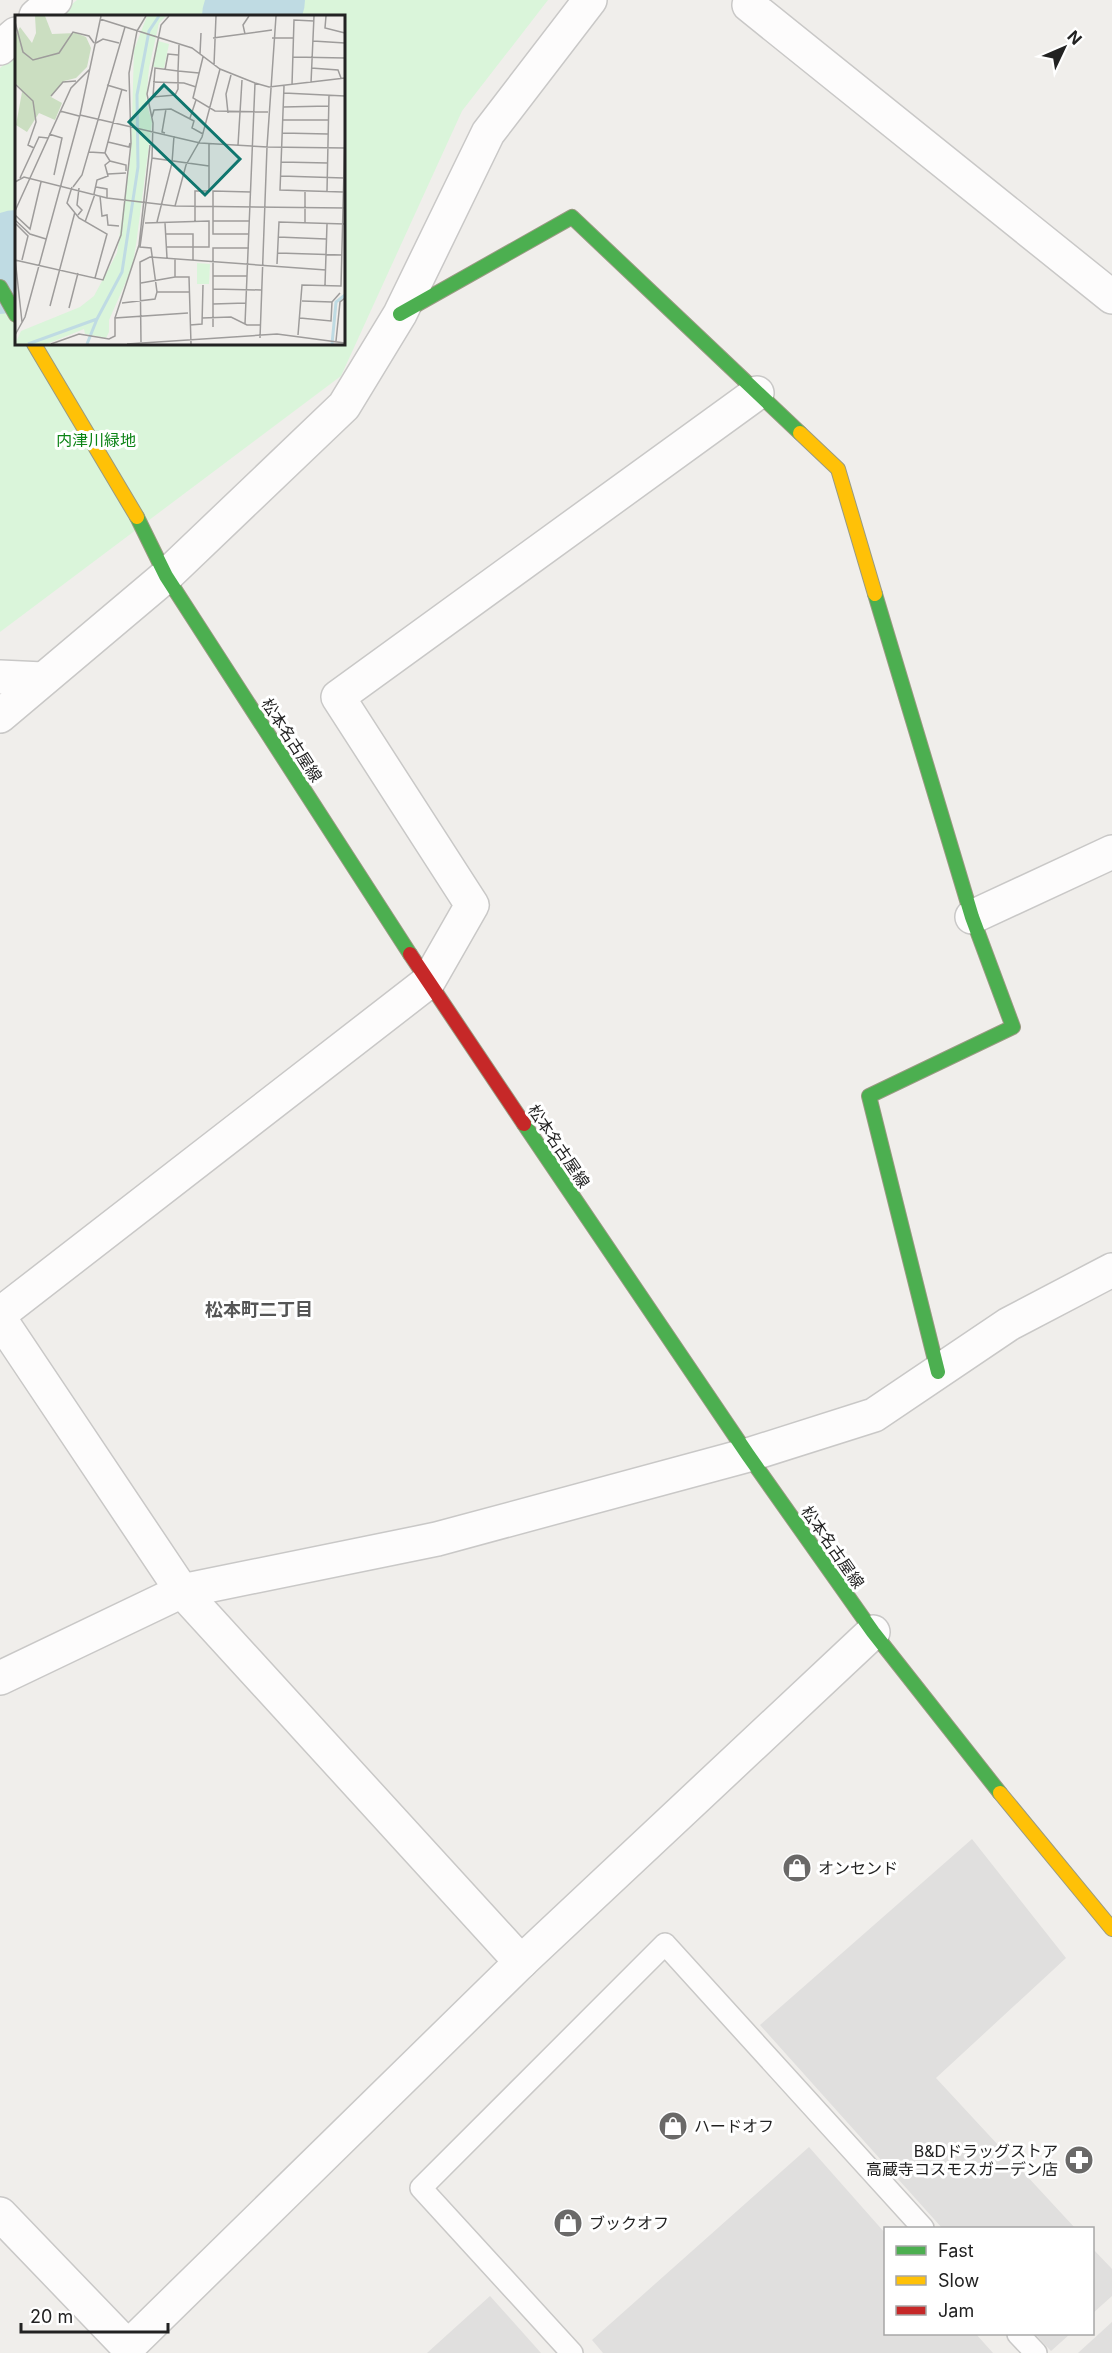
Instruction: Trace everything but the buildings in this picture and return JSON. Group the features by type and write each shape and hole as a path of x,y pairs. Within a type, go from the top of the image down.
{"main road":[{"path":"400,314 572,218 838,469 972,917 1013,1027 869,1096 938,1372"},
{"path":"0,287 15,313"},
{"name":"松本名古屋線","path":"35,345 143,527 166,576 428,982 748,1455 873,1632 1007,1802 1112,1929"}],"street":[{"path":"37,15 55,0"},
{"path":"0,716 166,576 344,406 400,314 488,133 590,0"},
{"path":"753,0 748,5 1112,297"},
{"path":"0,48 15,35"},
{"path":"521,1962 182,1591 0,1317 428,982 472,905 338,697 757,393"},
{"path":"0,677 43,679"},
{"path":"972,917 1112,852"},
{"path":"0,1678 182,1591 437,1539 748,1455 874,1415 1009,1324 1112,1270"},
{"path":"0,2214 128,2347 521,1962 873,1632"}],"lane":[{"path":"572,2353 421,2188 665,1944 921,2227"},
{"path":"1019,2335 1036,2353"}],"green space":[{"name":"内津川緑地","path":"77,0 548,0 462,111 341,376 0,632 0,68 15,54 15,345 345,345 345,15 59,15"}],"shaded area":[{"path":"972,1839 1066,1958 936,2078 1074,2227 941,2227 760,2025"},
{"path":"809,2147 884,2232 884,2335 977,2335 993,2353 603,2353 592,2340"},
{"path":"1094,2250 1112,2269 1112,2296 1094,2312"},
{"path":"490,2296 541,2353 427,2353"},
{"path":"1112,2322 1112,2353 1078,2353"},
{"path":"1036,2335 1069,2335 1051,2351"}],"waterway":[{"path":"247,15 261,0"},
{"path":"0,270 15,255"}],"traffic: fast":[{"path":"400,314 572,217 800,433"},
{"path":"0,287 15,313"},
{"path":"137,517 166,576 410,954"},
{"path":"875,594 972,917 1013,1027 869,1096 938,1372"},
{"path":"524,1124 748,1455 873,1632 1000,1793"}],"traffic: slow":[{"path":"35,345 137,517"},
{"path":"800,433 838,469 875,594"},
{"path":"1000,1793 1112,1929"}],"traffic: jam":[{"path":"410,954 524,1124"}],"place":[{"name":"オンセンド","path":"797,1868"},
{"name":"ハードオフ","path":"673,2126"},
{"name":"B&Dドラッグストア 高蔵寺コスモスガーデン店","path":"1079,2160"},
{"name":"ブックオフ","path":"568,2223"}],"district":[{"name":"松本町二丁目","path":"259,1310"}]}
